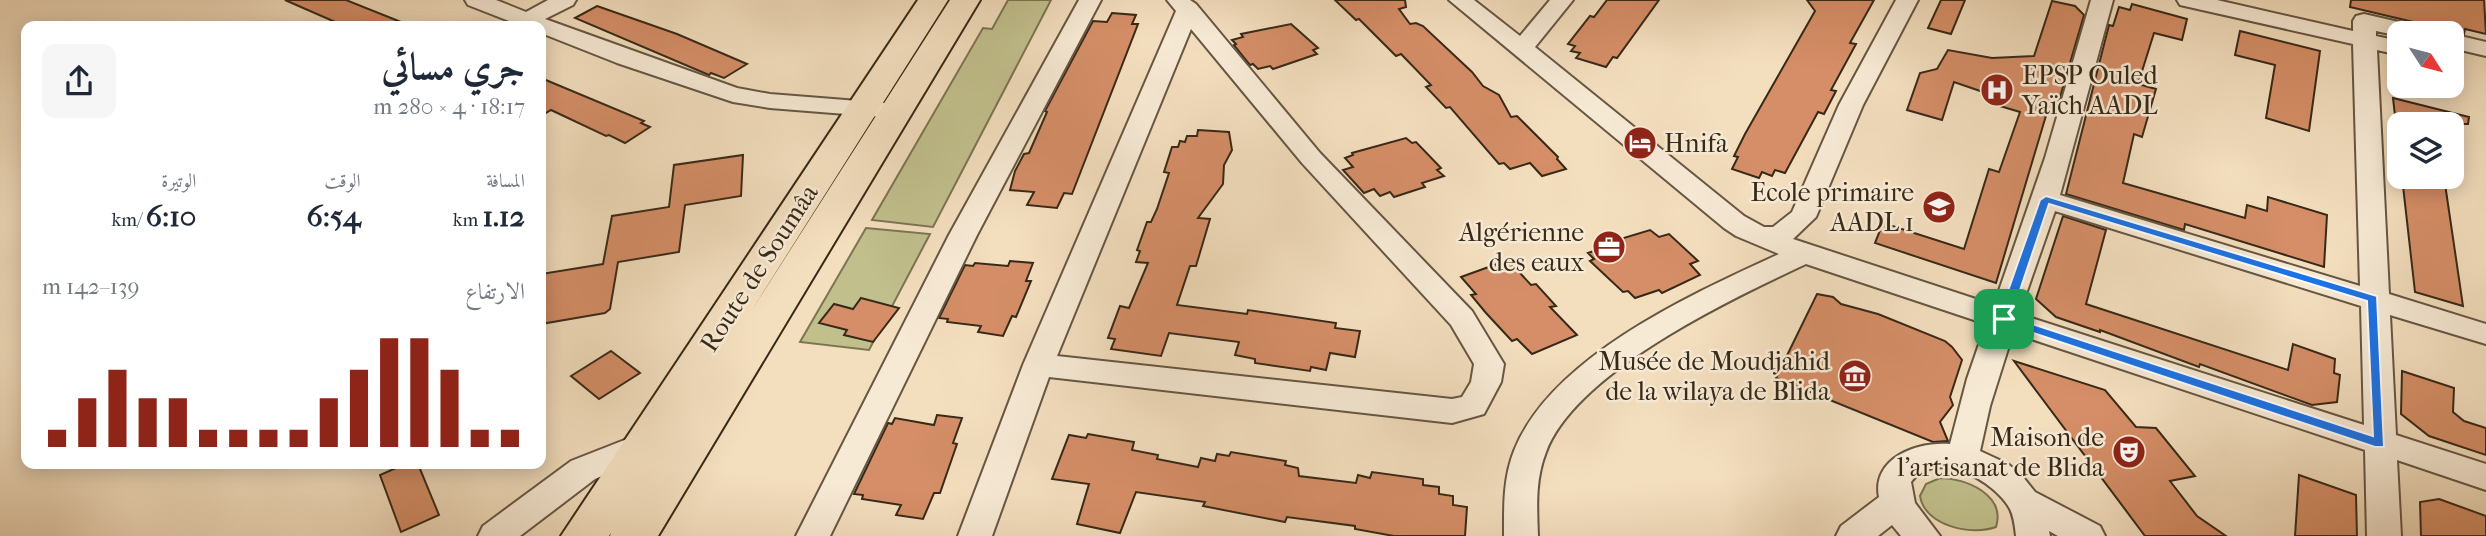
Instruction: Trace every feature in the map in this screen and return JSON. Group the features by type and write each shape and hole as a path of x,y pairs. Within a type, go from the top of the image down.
{"highway":[{"name":"Route de Soumâa","path":"633,536 693,440 879,110 933,0"},
{"name":"Route de Soumâa","path":"584,536 646,442 879,110 965,0"}],"street":[{"path":"476,0 517,21"},
{"path":"525,21 565,0"},
{"path":"813,536 963,235 1090,0"},
{"path":"1460,0 1734,222 1759,236 1804,254 2486,477"},
{"path":"1522,48 1562,0"},
{"path":"1759,236 1779,236 1802,217 1851,106 1906,0"},
{"path":"1963,459 1981,385 2046,200 2102,0"},
{"path":"2188,0 2365,31 2387,32"},
{"path":"2268,0 2365,31 2387,42"},
{"path":"975,536 1038,365 1183,4 1311,158 1462,318 1489,364 1486,383 1472,406 1452,411 1038,365"},
{"path":"546,31 733,95 879,110"},
{"path":"2365,31 2384,536"},
{"path":"2464,44 2486,49"},
{"path":"2464,62 2486,67"},
{"path":"2046,200 2486,334"},
{"path":"1521,536 1520,488 1530,451 1552,411 1589,376 1657,328 1730,288 1804,254"},
{"path":"495,536 583,470 646,442 693,440"},
{"path":"1923,536 1896,503 1894,485 1899,472 1910,463 1925,457 1963,459 2000,476 2026,503 2088,536"},
{"path":"1853,536 1896,503"},
{"path":"2026,503 2033,520 2033,536"}],"shaded area":[{"path":"1008,0 1051,0 933,227 872,220 983,28 992,29"},
{"path":"866,228 930,234 869,350 800,342"},
{"path":"1940,478 1972,485 1990,497 1998,516 1996,527 1962,529 1930,515 1920,496 1926,484"}],"building":[{"path":"285,0 346,0 398,21 333,21"},
{"path":"1335,0 1405,0 1406,7 1399,9 1410,24 1423,26 1472,72 1483,86 1499,95 1511,117 1517,116 1558,157 1566,169 1542,176 1530,163 1510,169 1504,163 1499,164 1450,107 1446,108 1426,87 1431,85 1401,54 1396,56 1359,19 1356,20"},
{"path":"1607,0 1659,0 1617,58 1613,57 1606,67 1576,58 1580,53 1571,51 1575,46 1568,44 1590,16 1594,17"},
{"path":"1807,0 1874,0 1850,43 1856,44 1831,90 1836,91 1824,114 1818,112 1785,173 1775,170 1772,176 1762,172 1759,178 1732,169 1738,157 1734,156 1745,134 1815,11"},
{"path":"1941,0 1965,0 1951,34 1928,28"},
{"path":"2351,0 2484,0 2486,34 2465,29 2464,34 2464,21 2409,21 2350,7"},
{"path":"2052,1 2075,6 2084,15 2056,111 2048,109 1996,283 1875,243 1883,223 1964,249 1989,169 1999,172 2020,112 2000,106 1986,93 1954,82 1942,120 1907,110 1920,73 1937,69 1948,50 1992,58 2034,56"},
{"path":"2132,4 2187,19 2182,40 2154,33 2138,84 2156,89 2142,137 2134,134 2123,183 2245,218 2247,205 2267,211 2268,197 2327,215 2324,267 2185,224 2184,230 2066,194 2109,25 2113,26 2119,7 2130,10"},
{"path":"597,6 677,34 747,64 724,78 711,73 709,75 575,18"},
{"path":"1112,13 1136,15 1132,24 1138,24 1072,194 1064,193 1057,208 1027,205 1034,192 1010,190 1015,171 1024,154 1029,153 1047,112 1045,111 1093,21 1107,22"},
{"path":"1291,24 1318,48 1313,50 1317,54 1273,69 1270,66 1258,69 1253,64 1250,65 1232,40 1243,37 1241,34"},
{"path":"2240,31 2320,51 2309,131 2266,118 2275,65 2235,55"},
{"path":"546,80 644,121 641,123 650,127 625,143 551,110 546,113"},
{"path":"2393,98 2449,112 2395,112"},
{"path":"2464,116 2469,117 2468,124 2464,124"},
{"path":"1198,130 1229,132 1232,150 1224,165 1223,184 1198,218 1210,219 1196,266 1190,266 1177,305 1247,314 1248,310 1336,323 1335,328 1360,331 1355,357 1330,353 1326,370 1311,367 1310,371 1255,363 1255,359 1235,355 1239,342 1169,333 1161,356 1111,349 1115,339 1108,338 1120,306 1129,308 1148,263 1136,262 1140,251 1137,250 1147,222 1151,222 1157,209 1169,173 1164,172 1172,147 1178,147 1180,141 1185,142 1187,136 1197,136"},
{"path":"1406,138 1412,143 1416,142 1441,168 1437,170 1444,176 1422,183 1425,187 1394,197 1390,192 1380,196 1374,189 1364,193 1343,170 1353,167 1345,158 1353,155 1352,153"},
{"path":"743,155 741,196 685,205 679,252 618,262 610,309 605,313 546,323 546,273 603,264 612,216 669,207 674,165"},
{"path":"2403,189 2446,189 2463,306 2415,292"},
{"path":"2063,216 2106,230 2086,304 2288,370 2293,344 2335,359 2334,373 2340,375 2337,402 2312,405 2200,364 2199,367 2100,330 2056,317 2036,299"},
{"path":"1650,230 1659,237 1669,234 1698,261 1690,264 1700,275 1662,293 1659,290 1635,298 1628,291 1623,292 1590,261 1594,259 1588,253 1609,246 1607,243"},
{"path":"1508,260 1531,285 1536,284 1556,306 1550,307 1577,335 1532,354 1517,339 1512,341 1486,313 1471,295 1476,294 1461,277"},
{"path":"1010,261 1033,263 1026,281 1031,281 1016,317 1012,316 1003,336 978,332 981,326 947,322 948,319 939,318 965,265 973,266 975,263 1008,266"},
{"path":"1817,294 1833,297 1841,304 1878,314 1945,341 1952,347 1962,360 1950,397 1953,405 1940,422 1948,441 1933,442 1776,378"},
{"path":"861,298 899,308 873,342 844,335 847,330 819,323 834,304 853,309"},
{"path":"611,351 640,373 599,399 571,376"},
{"name":"Maison de l'artisanat de Blida","path":"2014,361 2105,390 2136,427 2156,428 2195,476 2170,481 2197,516 2226,536 2145,536"},
{"path":"2402,371 2454,388 2453,412 2464,421 2486,428 2486,455 2429,436 2401,414"},
{"path":"937,415 962,418 953,443 957,444 940,493 934,493 923,519 896,515 901,505 862,499 863,495 854,494 888,423 892,424 895,418 934,425"},
{"path":"1088,434 1134,442 1132,450 1158,455 1157,459 1198,467 1201,458 1215,461 1217,454 1229,456 1231,452 1286,461 1285,465 1298,468 1299,476 1356,483 1358,475 1370,478 1372,472 1423,479 1423,485 1439,487 1439,494 1453,496 1453,505 1467,507 1465,536 1394,536 1355,529 1355,526 1287,517 1285,522 1203,506 1205,502 1136,492 1120,533 1077,524 1089,484 1052,479 1069,435 1086,438"},
{"path":"394,469 420,469 439,515 401,532 380,475"},
{"path":"2299,475 2356,495 2357,536 2295,536"},
{"path":"2439,499 2486,516 2486,536 2421,536 2420,502"}],"place":[{"name":"EPSP Ouled Yaïch AADL","path":"1997,90"},
{"name":"Hnifa","path":"1640,143"},
{"name":"Ecole primaire AADL 1","path":"1939,207"},
{"name":"Algérienne des eaux","path":"1609,247"},
{"name":"Musée de Moudjahid de la wilaya de Blida","path":"1855,376"},
{"name":"Maison de l'artisanat de Blida","path":"2129,452"}],"route":[{"path":"2046,200 2373,299 2380,443 2286,412 2004,319 2046,200"}]}
